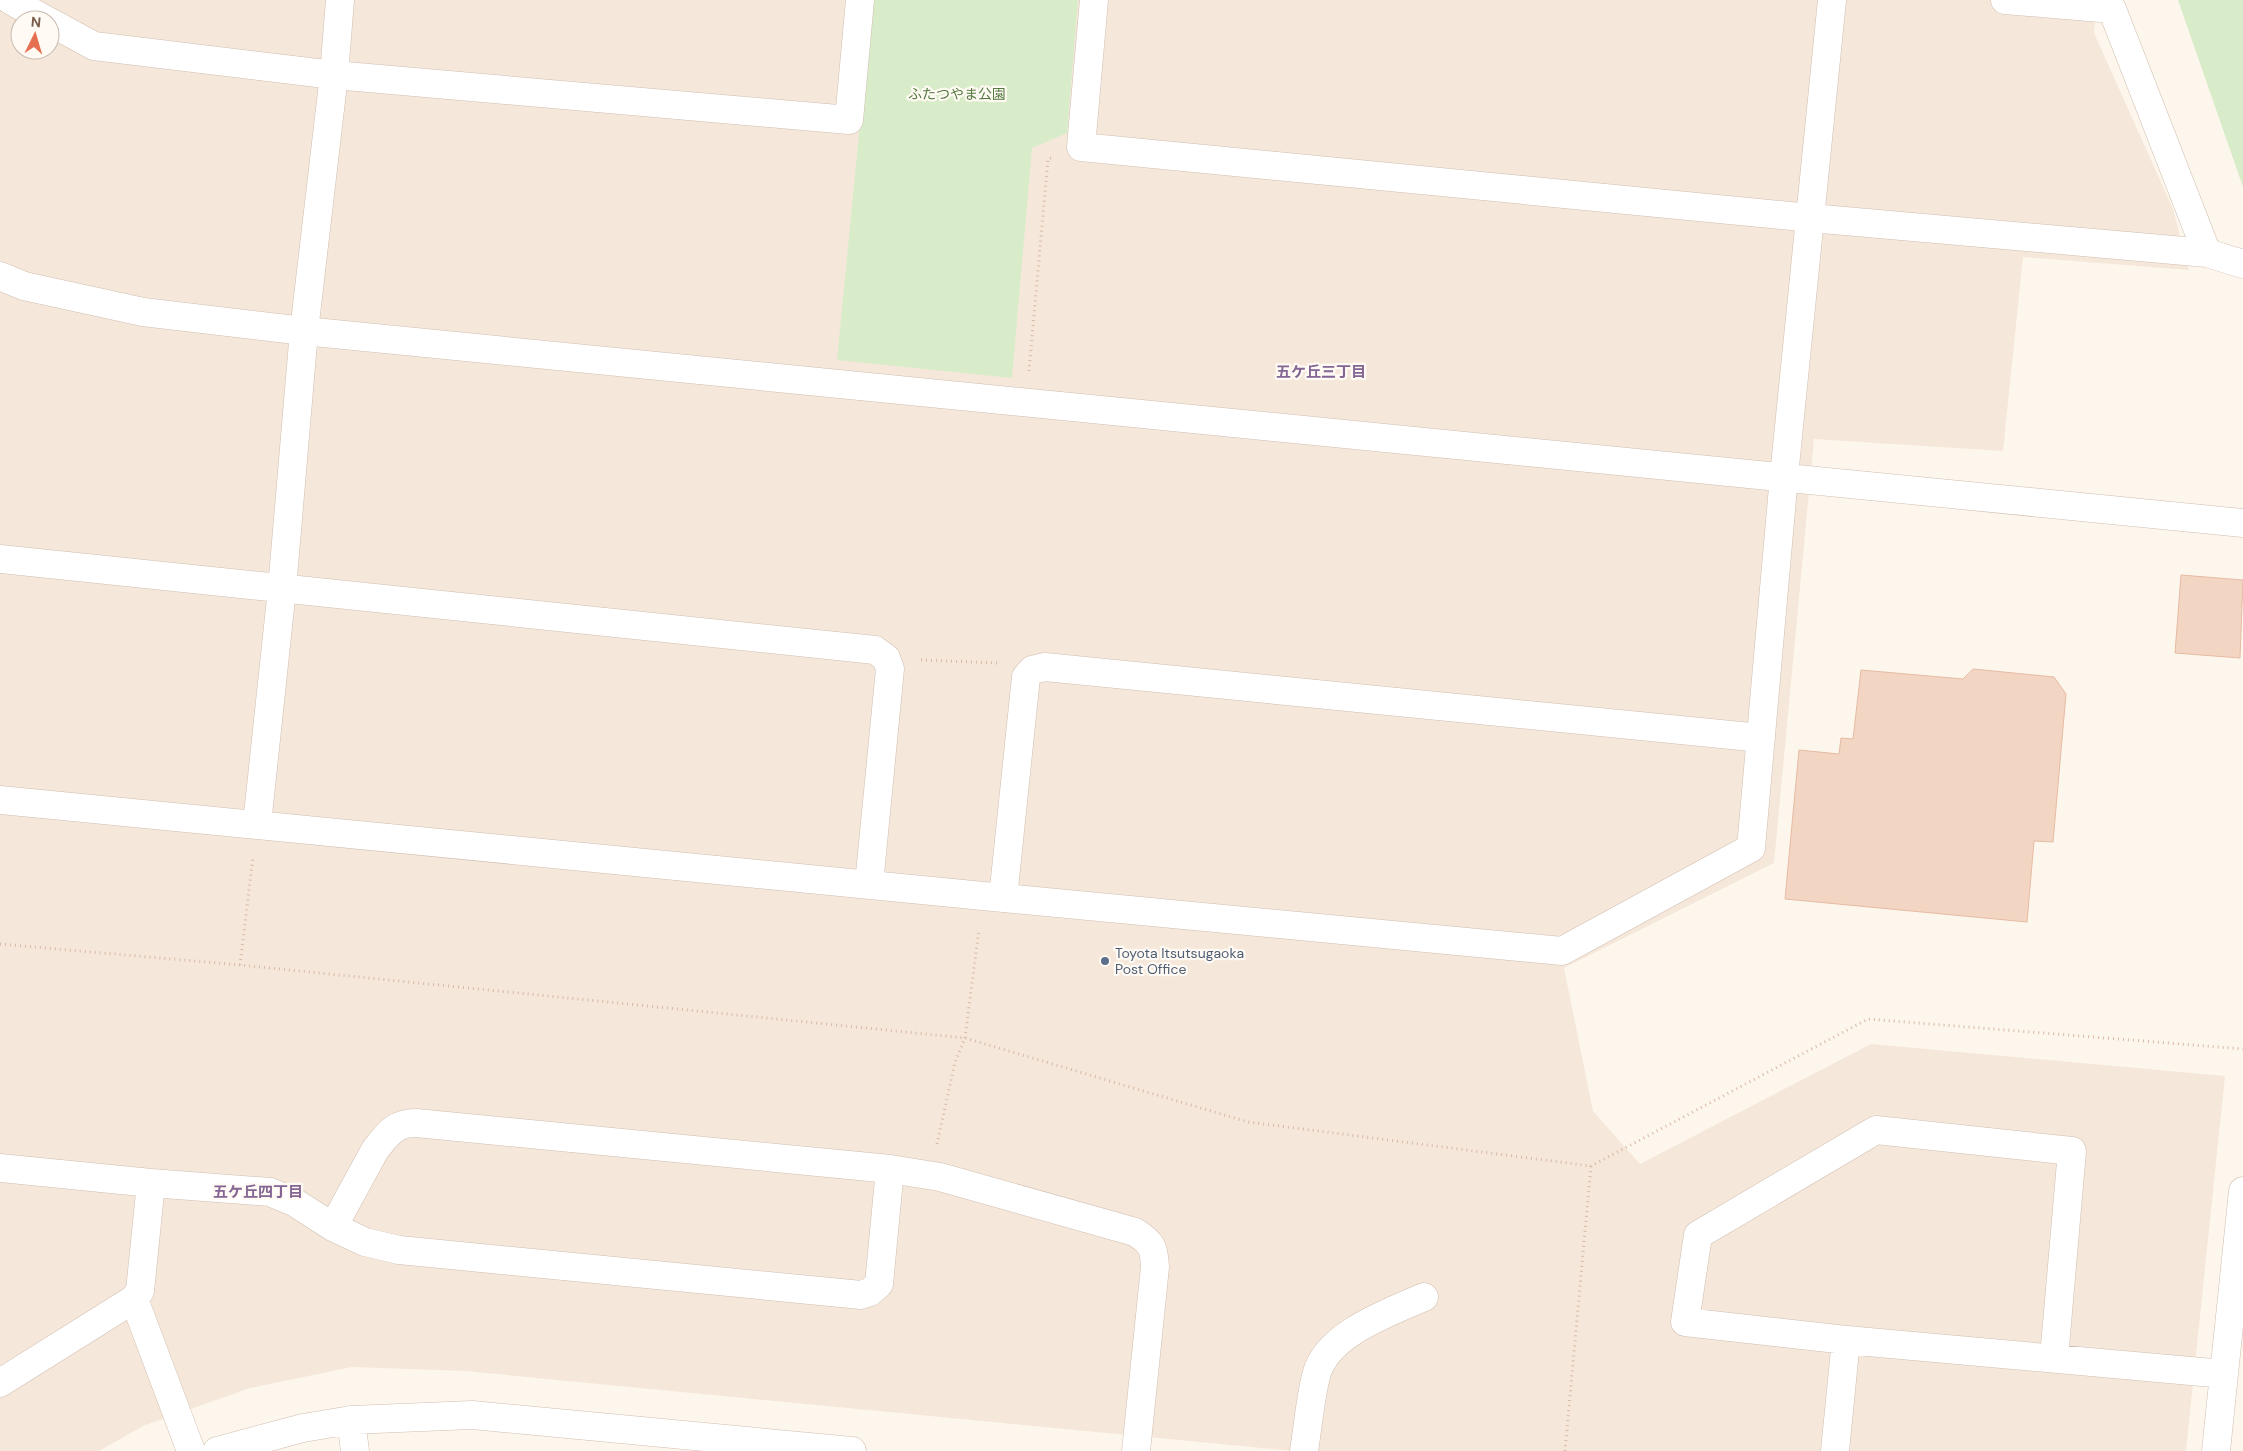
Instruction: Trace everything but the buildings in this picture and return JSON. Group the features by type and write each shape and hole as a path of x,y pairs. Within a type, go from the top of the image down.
{"street":[{"path":"10,0 28,10"},
{"path":"257,824 282,589 304,331 334,75 340,0"},
{"path":"60,27 94,46 334,75 849,120 860,0"},
{"path":"1094,0 1081,147 1811,218 2207,253 2243,264"},
{"path":"0,800 1562,951 1751,848 1784,476 1832,0"},
{"path":"2005,0 2112,9 2207,253"},
{"path":"0,276 24,286 143,312 304,331 1784,476 2243,523"},
{"path":"0,559 875,650 886,658 890,669 869,884"},
{"path":"993,897 1026,677 1032,670 1065,669 1761,738"},
{"path":"333,1227 375,1150 397,1126 409,1123 890,1169 930,1176 1135,1232 1150,1242 1154,1251 1155,1267 1136,1451"},
{"path":"2054,1358 2072,1151 1876,1130 1698,1235 1685,1322 1846,1340 2224,1374"},
{"path":"0,1168 151,1183 270,1192 294,1202 333,1227 365,1242 399,1250 861,1295 870,1292 879,1284 890,1169"},
{"path":"0,1383 134,1299 140,1291 151,1183"},
{"path":"2216,1451 2243,1191"},
{"path":"1304,1451 1316,1374 1328,1352 1351,1332 1424,1298"},
{"path":"134,1299 191,1451"},
{"path":"1835,1451 1846,1340"},
{"path":"217,1451 303,1428 351,1420 472,1415 852,1451"},
{"path":"351,1420 355,1451"}],"path":[{"path":"1029,377 1048,159 1081,147"},
{"path":"886,658 1002,664"},
{"path":"240,965 257,824"},
{"path":"930,1176 955,1062 965,1038 993,897"},
{"path":"0,944 240,965 965,1038 1248,1122 1591,1166 1868,1019 2243,1049"},
{"path":"1566,1451 1591,1166"}],"shaded area":[{"path":"0,0 2097,0 2094,33 2173,209 2189,270 2023,257 2003,451 1814,439 1774,863 1564,968 1593,1111 1640,1164 1871,1044 2225,1076 2186,1451 1292,1451 465,1371 352,1367 250,1388 143,1426 99,1451 0,1451"}],"green space":[{"name":"ふたつやま公園","path":"872,0 1078,0 1067,133 1032,148 1012,378 837,360"},
{"path":"2178,0 2243,0 2243,187"}],"place":[{"name":"Toyota Itsutsugaoka Post Office","path":"1105,961"}],"district":[{"name":"五ケ丘三丁目","path":"1321,372"},
{"name":"五ケ丘四丁目","path":"258,1192"}]}
